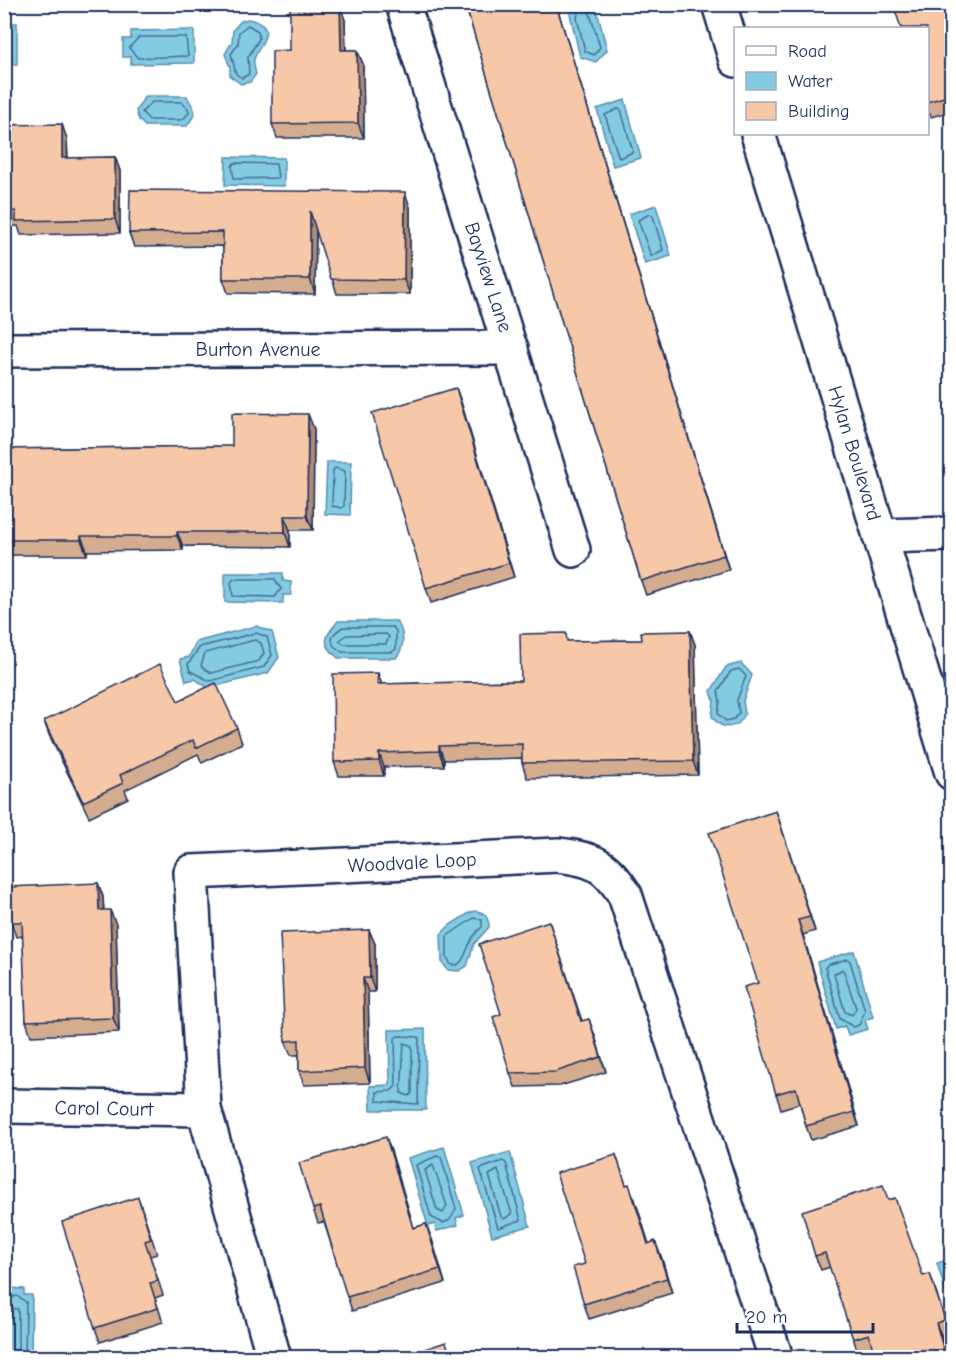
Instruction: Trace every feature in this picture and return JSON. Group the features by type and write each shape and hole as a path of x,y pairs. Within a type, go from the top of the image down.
{"street":[{"name":"Bayview Lane","path":"403,4 573,550"},
{"path":"719,4 734,56"},
{"name":"Hylan Boulevard","path":"758,135 951,773"},
{"name":"Burton Avenue","path":"4,350 511,348"},
{"path":"879,536 951,534"},
{"name":"Woodvale Loop","path":"274,1358 204,1109 191,872 558,855 581,858 602,865 616,879 625,895 776,1358"},
{"name":"Carol Court","path":"4,1106 204,1109"}],"water":[{"path":"578,4 596,7 607,50 596,62 580,57 570,14"},
{"path":"248,19 258,22 266,32 254,60 256,74 250,82 241,84 230,76 230,67 225,54 232,42 233,30 241,21"},
{"path":"4,23 17,23 17,64 5,64"},
{"path":"194,30 194,63 131,64 131,57 123,57 123,39 131,39 131,31"},
{"path":"145,96 187,96 195,113 187,126 145,126 139,120 136,111"},
{"path":"625,100 641,158 613,166 597,109"},
{"path":"226,157 284,158 284,186 225,185"},
{"path":"656,205 671,256 645,264 629,214"},
{"path":"327,462 351,462 350,515 325,514"},
{"path":"225,573 283,573 283,581 291,582 291,595 283,595 283,603 225,602"},
{"path":"338,621 396,621 402,635 399,654 396,658 338,658 329,648 326,640"},
{"path":"256,626 272,632 279,657 268,673 208,688 195,679 186,681 180,659 189,657 196,642"},
{"path":"741,663 752,675 743,701 745,714 738,723 729,727 720,724 712,716 714,701 711,691 726,667"},
{"path":"471,912 484,914 489,927 474,944 467,966 459,971 448,970 442,962 441,934 450,925"},
{"path":"854,951 873,1017 865,1020 868,1029 848,1035 845,1026 836,1029 817,962"},
{"path":"425,1029 426,1110 371,1110 370,1086 390,1085 389,1030"},
{"path":"444,1147 464,1215 456,1218 458,1225 437,1231 435,1224 428,1226 408,1158"},
{"path":"510,1152 530,1226 492,1236 472,1163"},
{"path":"952,1259 951,1310 937,1263"},
{"path":"10,1288 24,1289 24,1295 32,1295 31,1357 5,1356 5,1295 10,1294"}],"building":[{"path":"465,4 556,4 724,555 641,581"},
{"path":"893,4 951,4 951,95 929,101 929,27 901,27"},
{"path":"290,5 340,5 341,50 357,50 358,123 272,124 272,51 290,50"},
{"path":"62,124 62,158 115,157 115,219 16,221 16,211 4,212 4,125"},
{"path":"130,190 405,192 404,280 331,279 310,211 310,279 223,279 223,232 129,233"},
{"path":"456,388 509,563 426,588 372,413"},
{"path":"232,413 308,414 307,516 284,516 285,532 177,532 177,536 81,536 81,540 4,540 4,449 232,446"},
{"path":"690,631 693,761 522,763 522,744 439,746 439,751 379,753 379,761 334,762 333,674 378,673 377,684 521,681 520,634 566,633 567,641 642,640 641,632"},
{"path":"160,664 178,701 216,683 237,728 196,748 193,740 120,775 123,783 83,802 44,721"},
{"path":"776,811 810,917 798,920 854,1112 806,1126 796,1088 776,1094 744,987 758,983 709,833"},
{"path":"98,883 99,910 110,910 113,1018 26,1021 22,922 11,922 9,887"},
{"path":"549,921 581,1021 589,1019 601,1057 555,1072 510,1073 493,1017 501,1014 479,944"},
{"path":"369,930 370,978 363,978 365,1068 299,1071 299,1040 285,1041 280,933"},
{"path":"386,1137 413,1228 426,1224 440,1269 347,1297 320,1207 313,1209 299,1163"},
{"path":"616,1155 626,1185 629,1184 648,1244 655,1241 667,1278 584,1304 573,1267 585,1264 556,1173"},
{"path":"883,1185 888,1200 895,1198 923,1276 930,1274 945,1320 936,1323 946,1358 875,1358 869,1334 853,1339 825,1253 815,1256 802,1211"},
{"path":"138,1197 151,1239 145,1241 158,1281 150,1283 158,1308 95,1328 62,1222"},
{"path":"446,1342 451,1358 406,1358 406,1355"}]}
